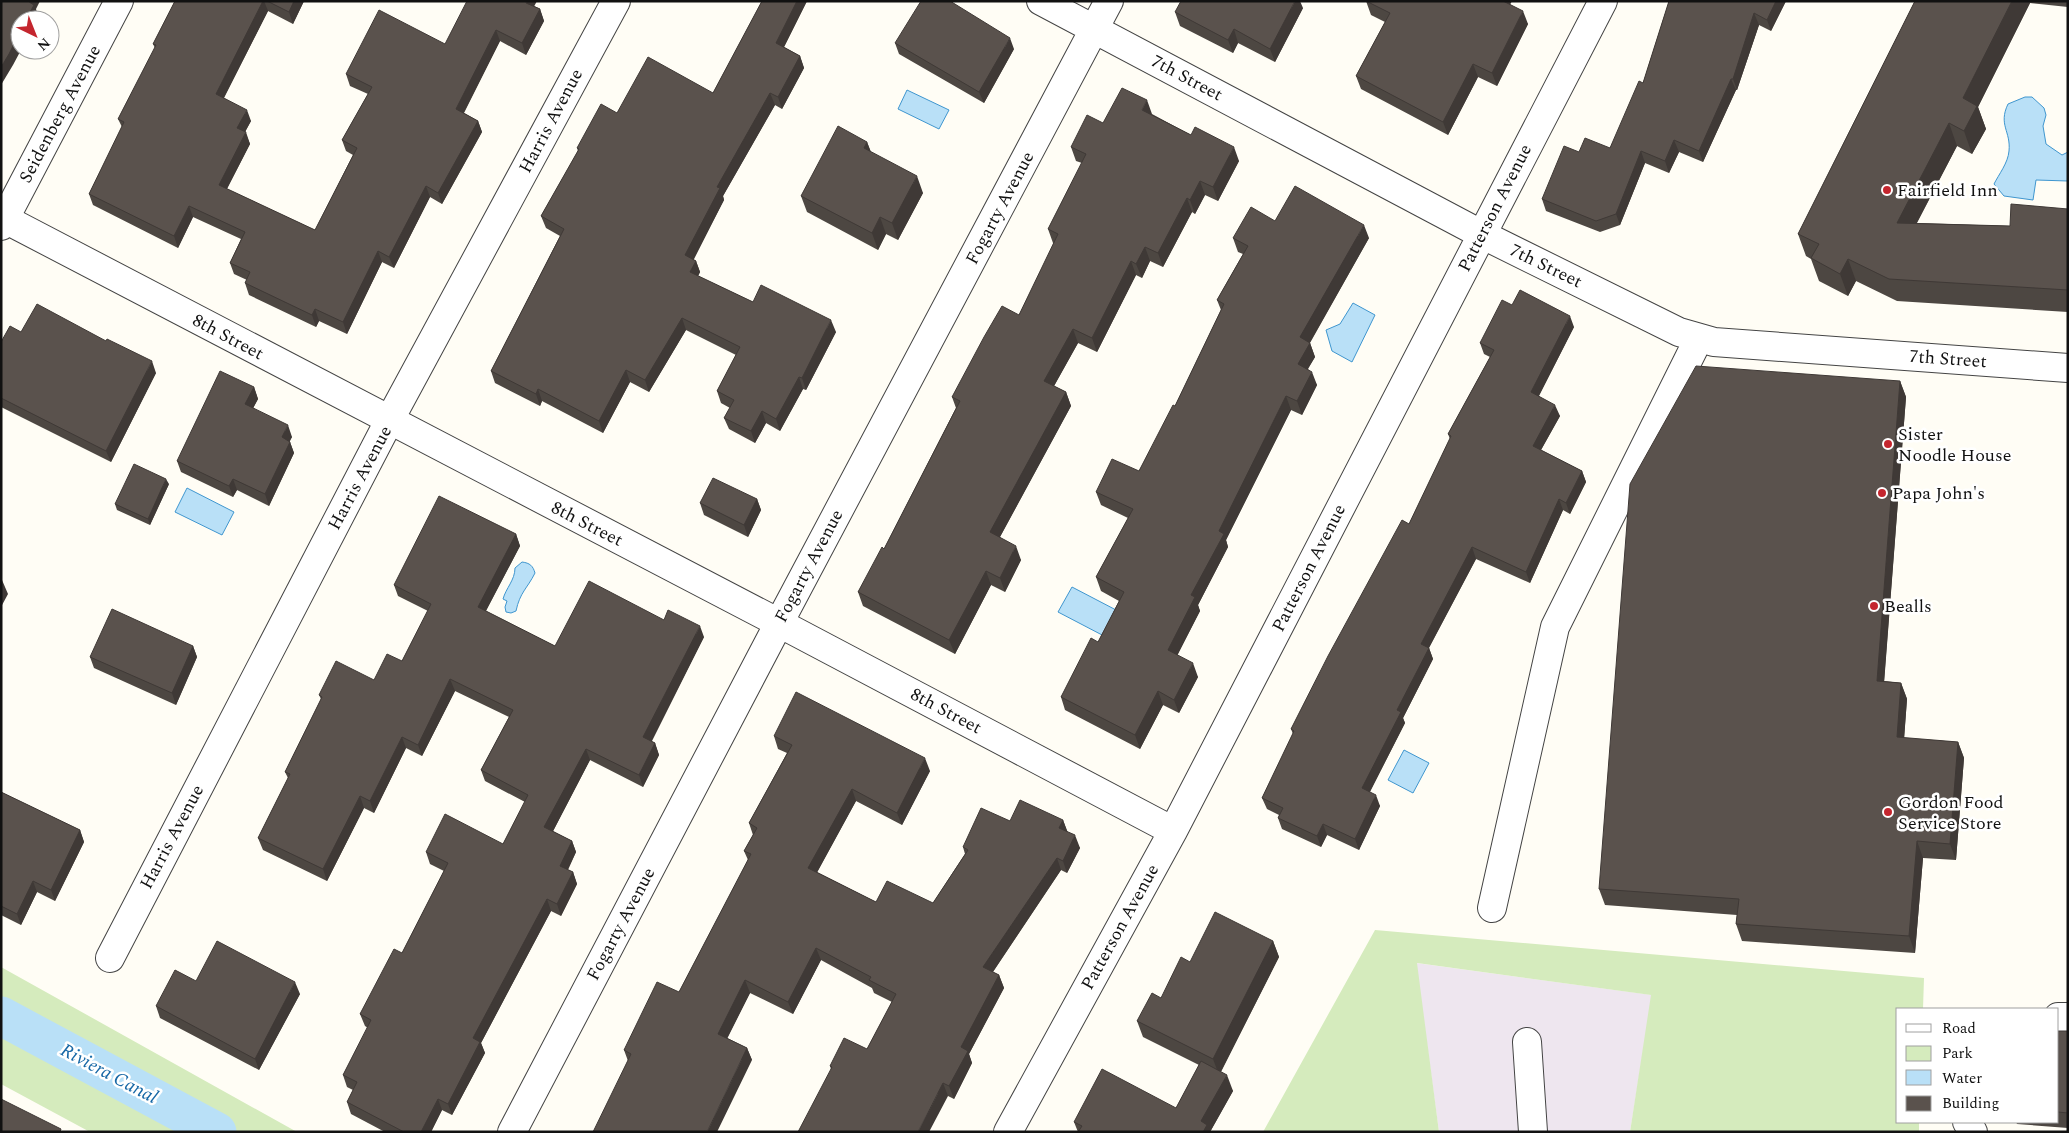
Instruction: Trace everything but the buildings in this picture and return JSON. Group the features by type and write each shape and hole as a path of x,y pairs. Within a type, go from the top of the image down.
{"street":[{"name":"Seidenberg Avenue","path":"2,221 119,1"},
{"name":"Harris Avenue","path":"110,958 389,421 616,1"},
{"name":"7th Street","path":"1041,1 1481,234 1679,332 1714,342 2068,368"},
{"name":"Fogarty Avenue","path":"512,1132 779,623 1110,1"},
{"name":"Patterson Avenue","path":"1008,1132 1173,831 1603,1"},
{"name":"8th Street","path":"2,221 779,623 1173,831"},
{"path":"1492,908 1555,627 1699,338"},
{"path":"1527,1042 1533,1132"}],"shaded area":[{"path":"1416,963 1652,995 1630,1132 1439,1132"}],"green space":[{"path":"1375,930 1924,978 1923,1008 1896,1008 1896,1123 1919,1123 1919,1132 1630,1132 1651,995 1417,963 1439,1132 1263,1132"},
{"path":"1,967 297,1132 90,1132 1,1084"}],"water":[{"path":"907,90 949,110 939,129 898,109"},
{"path":"2025,97 2032,97 2044,108 2046,115 2043,126 2046,144 2062,155 2068,152 2068,181 2036,180 2033,200 2004,196 1994,184 2005,164 2009,151 2004,123 2005,111 2008,104"},
{"path":"1353,303 1375,315 1352,362 1332,351 1326,330 1340,324"},
{"path":"187,488 234,512 222,535 175,512"},
{"path":"522,562 531,565 535,573 522,595 516,611 506,612 507,601 503,599 514,576 515,568"},
{"path":"1072,587 1118,611 1104,636 1058,612"},
{"path":"1404,750 1429,763 1413,793 1388,780"}],"waterway":[{"name":"Riviera Canal","path":"1,1016 217,1132"}],"place":[{"name":"Fairfield Inn","path":"1887,190"},
{"name":"Sister Noodle House","path":"1888,444"},
{"name":"Papa John's","path":"1882,493"},
{"name":"Bealls","path":"1874,606"},
{"name":"Gordon Food Service Store","path":"1888,812"}]}
